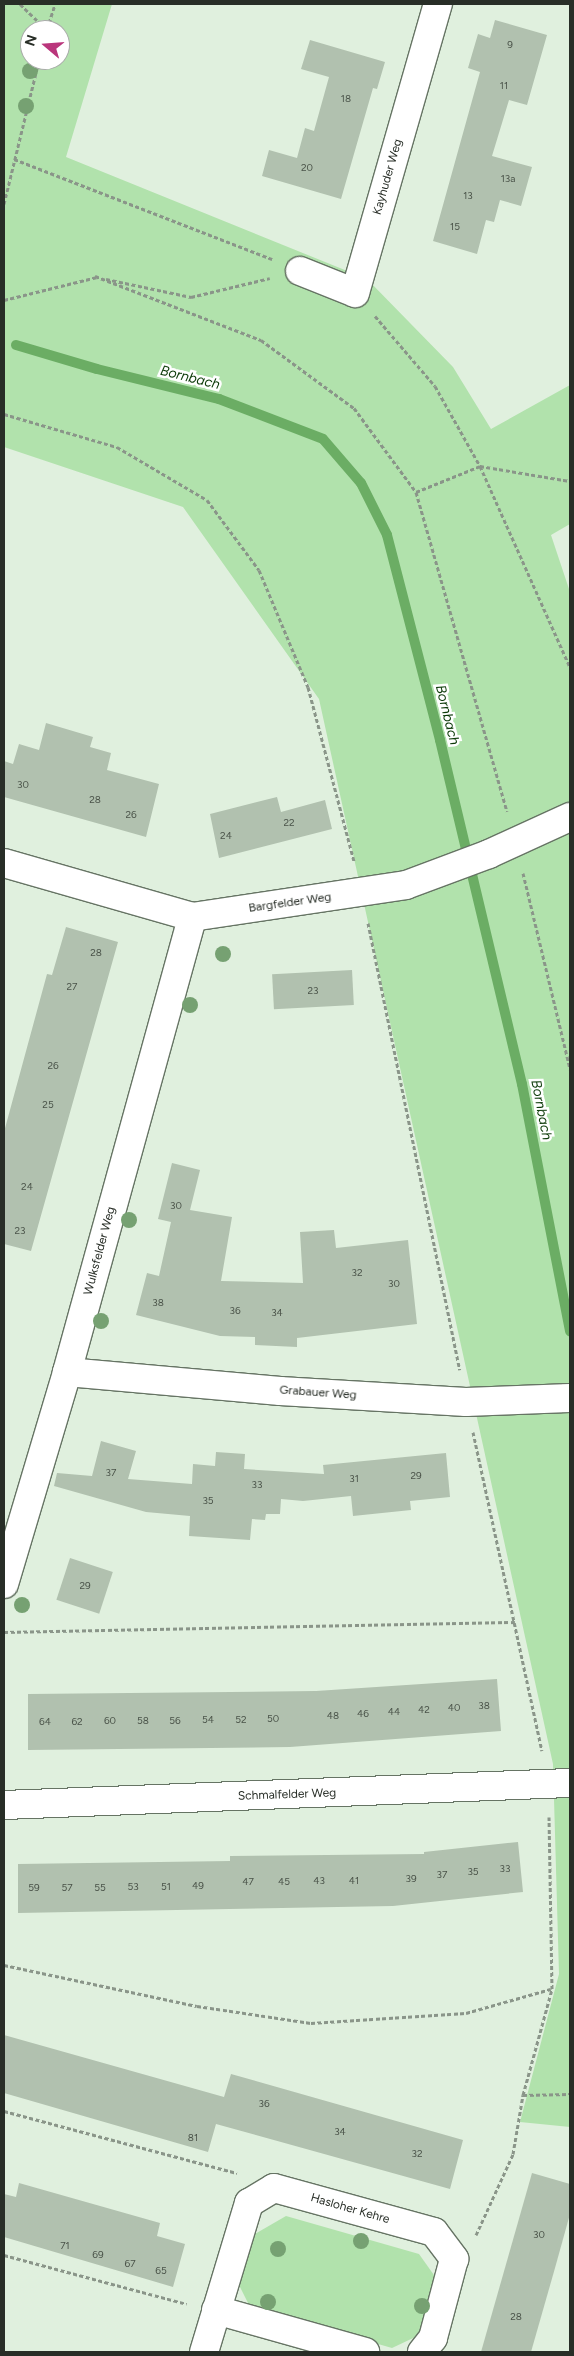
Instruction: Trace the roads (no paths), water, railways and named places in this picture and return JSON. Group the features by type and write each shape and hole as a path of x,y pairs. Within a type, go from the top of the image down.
{"street":[{"name":"Kayhuder Weg","path":"300,271 355,293 438,4"},
{"name":"Bargfelder Weg","path":"4,863 192,917 362,894 406,885 489,854 570,816"},
{"name":"Wulksfelder Weg","path":"4,1584 67,1372 192,917"},
{"name":"Grabauer Weg","path":"67,1372 280,1391 466,1402 563,1399"},
{"name":"Schmalfelder Weg","path":"4,1805 560,1784"},
{"name":"Hasloher Kehre","path":"204,2352 249,2203 274,2188 434,2232 454,2260 433,2338 422,2352"},
{"path":"216,2310 365,2352"}],"waterway":[{"name":"Bornbach","path":"16,345 97,369 219,399 323,439 361,483 387,535 440,740 522,1084 570,1331"}]}
